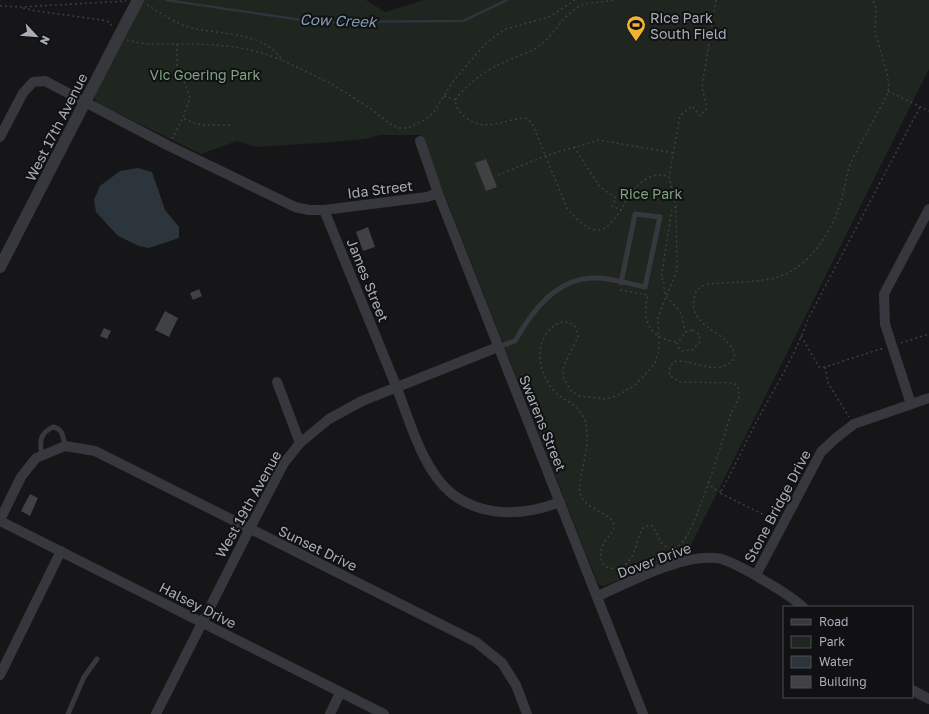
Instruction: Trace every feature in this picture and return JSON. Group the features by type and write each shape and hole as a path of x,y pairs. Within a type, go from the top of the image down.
{"street":[{"name":"West 17th Avenue","path":"0,267 137,2"},
{"path":"0,137 23,93 33,82 45,81 169,146 295,207 309,210 324,210"},
{"name":"Swarens Street","path":"420,141 438,194 598,596 643,714"},
{"name":"Ida Street","path":"324,210 427,197 438,194"},
{"path":"911,404 885,324 884,294 929,209"},
{"name":"James Street","path":"324,210 397,387 425,461 451,492 479,509 516,514 560,502"},
{"name":"West 19th Avenue","path":"156,714 284,463 300,443 328,419 362,401 498,347"},
{"path":"277,382 300,443"},
{"name":"Stone Bridge Drive","path":"756,576 821,452 854,424 929,398"},
{"path":"0,520 22,477 36,458 65,446"},
{"name":"Sunset Drive","path":"65,446 95,451 249,530 476,642 502,663 516,685 527,714"},
{"name":"Halsey Drive","path":"0,520 384,714"},
{"path":"0,675 61,551"},
{"name":"Dover Drive","path":"598,596 659,570 694,558 718,558 756,576 794,599 802,606"},
{"path":"913,690 929,698"},
{"path":"330,714 340,693"}],"lane":[{"path":"498,347 515,341 526,321 547,296 570,283 596,278 645,287 660,217 635,214 621,282"},
{"path":"42,455 40,442 43,433 53,426 59,428 62,433 65,446"},
{"path":"68,714 84,677 97,659"}],"path":[{"path":"21,7 36,11 110,22 112,32 129,41 153,44 213,44 254,49 282,60 330,83 371,109 382,120 399,128 408,128 426,120 433,113 454,80 487,42 506,29 549,17 575,0"},
{"path":"613,0 594,1 574,10 562,20 536,49 485,70 468,84 455,100 455,106 464,116 480,124 491,125 525,118 532,123 563,200 578,222 589,229 601,230 610,225 630,194 644,181 655,175 669,177"},
{"path":"716,0 702,87 706,108 700,116 692,106 680,116 669,177 676,207 677,270 658,317 657,357 651,370 624,393 606,399 580,396 570,390 565,382 564,365 578,337 577,331 572,324 564,321 556,324 546,335 540,346 540,360 550,386 557,394 578,409 584,418 586,439 579,488 585,503 610,518 614,525 614,528 600,548 600,555 603,564 612,569 626,565 634,552 645,526 653,526 662,544 665,546 672,548 680,546 688,534 740,394 738,386 734,383 680,382 669,375 670,366 676,360 722,367 729,364 734,358 732,347 699,319 694,303 696,292 708,284 755,281 783,274 816,251 826,235 841,202 847,173 851,162 888,91 887,73 875,32 876,8 873,0"},
{"path":"0,6 21,7 137,2 185,26 235,35 261,42 278,53 282,60"},
{"path":"169,146 183,118 190,98 182,76 177,70 177,44"},
{"path":"888,91 929,111"},
{"path":"444,96 455,100"},
{"path":"721,492 765,407 776,390 808,319 920,107"},
{"path":"183,118 196,125 204,127 230,125"},
{"path":"498,175 546,156 599,140 674,153"},
{"path":"574,147 600,187 616,198 612,206 625,212"},
{"path":"676,207 672,209 660,278 664,279 663,291 672,304 679,310 686,333"},
{"path":"620,290 648,295 645,307 646,320 651,329 657,335 678,342"},
{"path":"693,330 698,333 700,340 696,348 689,351 682,351 678,347 678,342 686,333 693,330"},
{"path":"897,344 929,334"},
{"path":"801,336 816,365 824,368 886,348"},
{"path":"824,368 828,383 851,419"},
{"path":"708,482 714,489 721,492 720,493 778,522"}],"green space":[{"name":"Rice Park","path":"144,0 366,0 385,12 424,0 929,0 929,69 686,555 603,586 598,584 421,135 380,135 365,139 256,147 237,141 201,154 97,103 95,99 95,92"}],"water":[{"path":"138,168 152,172 165,210 179,227 179,238 149,248 139,246 118,236 96,212 94,200 100,186 120,171"}],"building":[{"path":"486,159 497,187 486,191 475,163"},
{"path":"368,227 375,247 363,251 356,232"},
{"path":"199,289 202,296 193,300 190,293"},
{"path":"165,311 178,318 169,337 155,330"},
{"path":"104,328 111,331 107,339 100,336"},
{"path":"30,494 38,498 30,516 21,511"}],"waterway":[{"name":"Cow Creek","path":"166,0 315,22 463,21 507,0"}],"place":[{"name":"Rice Park South Field","path":"636,42"}],"park label":[{"name":"Vic Goering Park","path":"205,74"}]}
